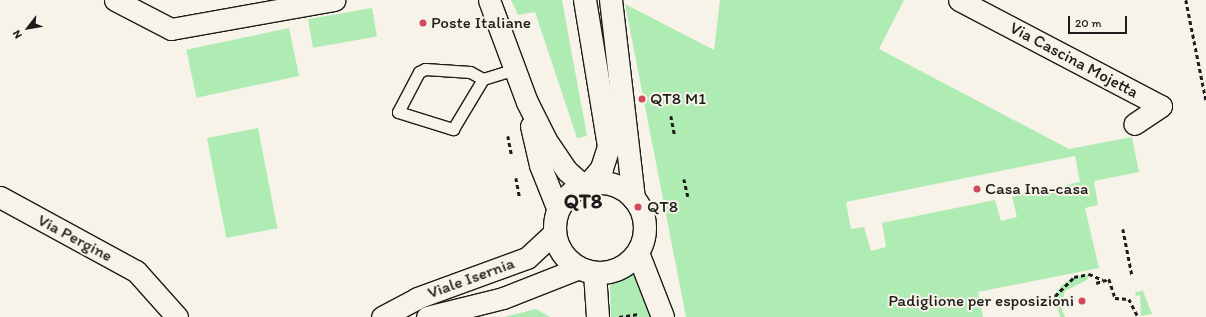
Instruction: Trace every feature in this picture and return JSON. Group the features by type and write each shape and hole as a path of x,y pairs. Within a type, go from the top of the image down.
{"street":[{"path":"115,0 171,29 334,0"},
{"path":"489,0 516,69 527,102 540,165 558,210"},
{"path":"585,0 609,147 602,168 587,185 570,194 558,210 555,232 562,253 587,271 620,269 638,253"},
{"path":"611,0 626,151 634,199 645,228 638,253 654,315"},
{"name":"Via Cascina Mojetta","path":"958,0 1161,106 1134,124"},
{"path":"527,102 556,158 587,185 617,186 634,199"},
{"name":"Via Pergine","path":"0,197 136,271 147,281 176,317"},
{"name":"Viale Isernia","path":"382,317 417,298 527,258 555,232"},
{"path":"587,271 598,317"},
{"name":"Viale Isernia","path":"427,317 504,298 587,271"},
{"path":"147,281 158,317"}],"lane":[{"path":"483,79 470,72 425,68 419,72 398,112 453,128 483,79 516,69"}],"path":[{"path":"1186,0 1206,100"},
{"path":"671,116 675,136"},
{"path":"508,136 512,156"},
{"path":"516,178 520,198"},
{"path":"684,179 688,197"},
{"path":"1123,229 1132,275"},
{"path":"1061,303 1057,304 1055,296 1074,277 1089,274 1103,280"},
{"path":"1096,283 1109,279 1115,298 1129,299 1138,317"},
{"path":"619,317 654,315"}],"green space":[{"path":"511,0 562,0 587,136 577,138 535,12 518,15"},
{"path":"720,0 904,0 879,49 1069,149 1132,137 1139,172 1094,181 1098,205 1085,208 1099,268 978,292 983,317 686,317 625,4 714,50","holes":["1075,156 1080,182 1012,197 1017,217 1001,221 995,200 882,223 886,247 871,251 864,227 851,229 846,202"]},
{"path":"372,8 377,37 313,48 308,19"},
{"path":"289,28 299,76 196,98 186,50"},
{"path":"258,128 277,228 226,238 207,138"},
{"path":"635,273 653,317 611,317 610,285"},
{"path":"1089,274 1087,280 1065,291 1061,307 1065,317 1060,317 1055,296 1061,286 1074,277"},
{"path":"1143,291 1152,314 1141,316 1140,295 1136,296 1135,292"},
{"path":"536,309 550,317 504,317"}],"place":[{"name":"Poste Italiane","path":"423,23"},
{"name":"QT8 M1","path":"642,99"},
{"name":"Casa Ina-casa","path":"977,189"},
{"name":"QT8","path":"638,207"},
{"name":"Padiglione per esposizioni","path":"1082,301"}],"district":[{"name":"QT8","path":"583,201"}]}
